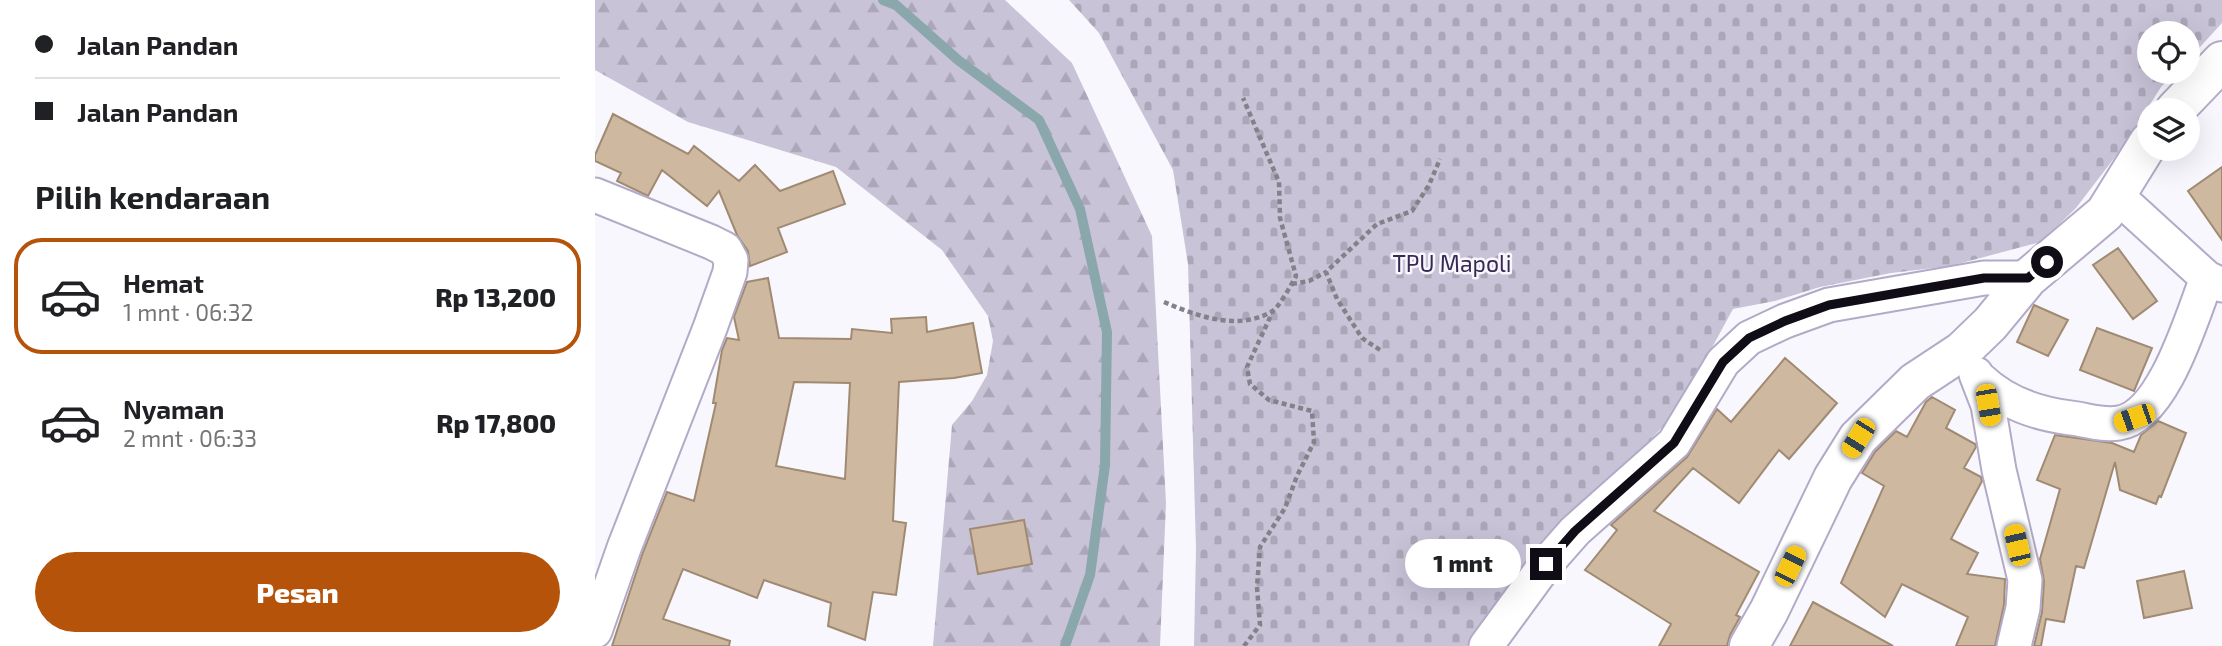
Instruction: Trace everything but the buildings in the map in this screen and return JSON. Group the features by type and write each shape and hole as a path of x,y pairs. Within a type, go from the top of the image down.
{"street":[{"path":"2187,98 2222,61"},
{"path":"2014,646 2023,608 2025,580 1999,470 1988,405 1971,365 1990,324 2028,278 2105,213 2138,161"},
{"path":"595,195 725,248 730,260 730,272 710,328 624,548 595,631"},
{"path":"1971,365 1991,389 2030,410 2048,415 2094,423 2119,424 2134,418 2149,407 2215,281 2117,196"},
{"path":"1486,646 1546,564 1575,531 1674,443 1723,362 1749,338 1829,305 1984,278 2028,278"},
{"path":"1749,646 1769,611 1833,478 1858,438 1915,382 1971,365"}],"path":[{"path":"1243,98 1279,182 1280,218 1297,276 1273,311 1252,353 1247,367 1250,384 1269,400 1312,411 1314,442 1285,508 1259,547 1257,587 1260,625 1244,646"},
{"path":"1291,284 1309,281 1326,272 1377,224 1412,211 1429,185 1440,159"},
{"path":"1326,272 1337,299 1362,338 1380,350"},
{"path":"1164,302 1188,312 1236,323 1273,311"}],"green space":[{"path":"595,0 1005,0 1072,63 1152,236 1166,503 1160,646 933,646 952,425 972,401 987,375 993,341 988,316 942,250 836,167 688,122 595,70"},
{"name":"TPU Mapoli","path":"1069,0 2222,0 2222,23 2200,47 2200,21 2137,21 2137,84 2164,84 2154,98 2137,98 2137,125 2125,144 2076,208 2041,242 1950,266 1891,273 1820,287 1775,301 1733,309 1677,412 1532,563 1467,646 1194,646 1196,549 1188,264 1173,170 1099,33"}],"waterway":[{"path":"883,0 896,5 958,60 1039,120 1080,209 1107,332 1105,465 1090,575 1065,646"}],"route":[{"path":"1546,564 1575,531 1674,443 1723,362 1749,338 1829,305 1984,278 2028,278 2047,262"}]}
